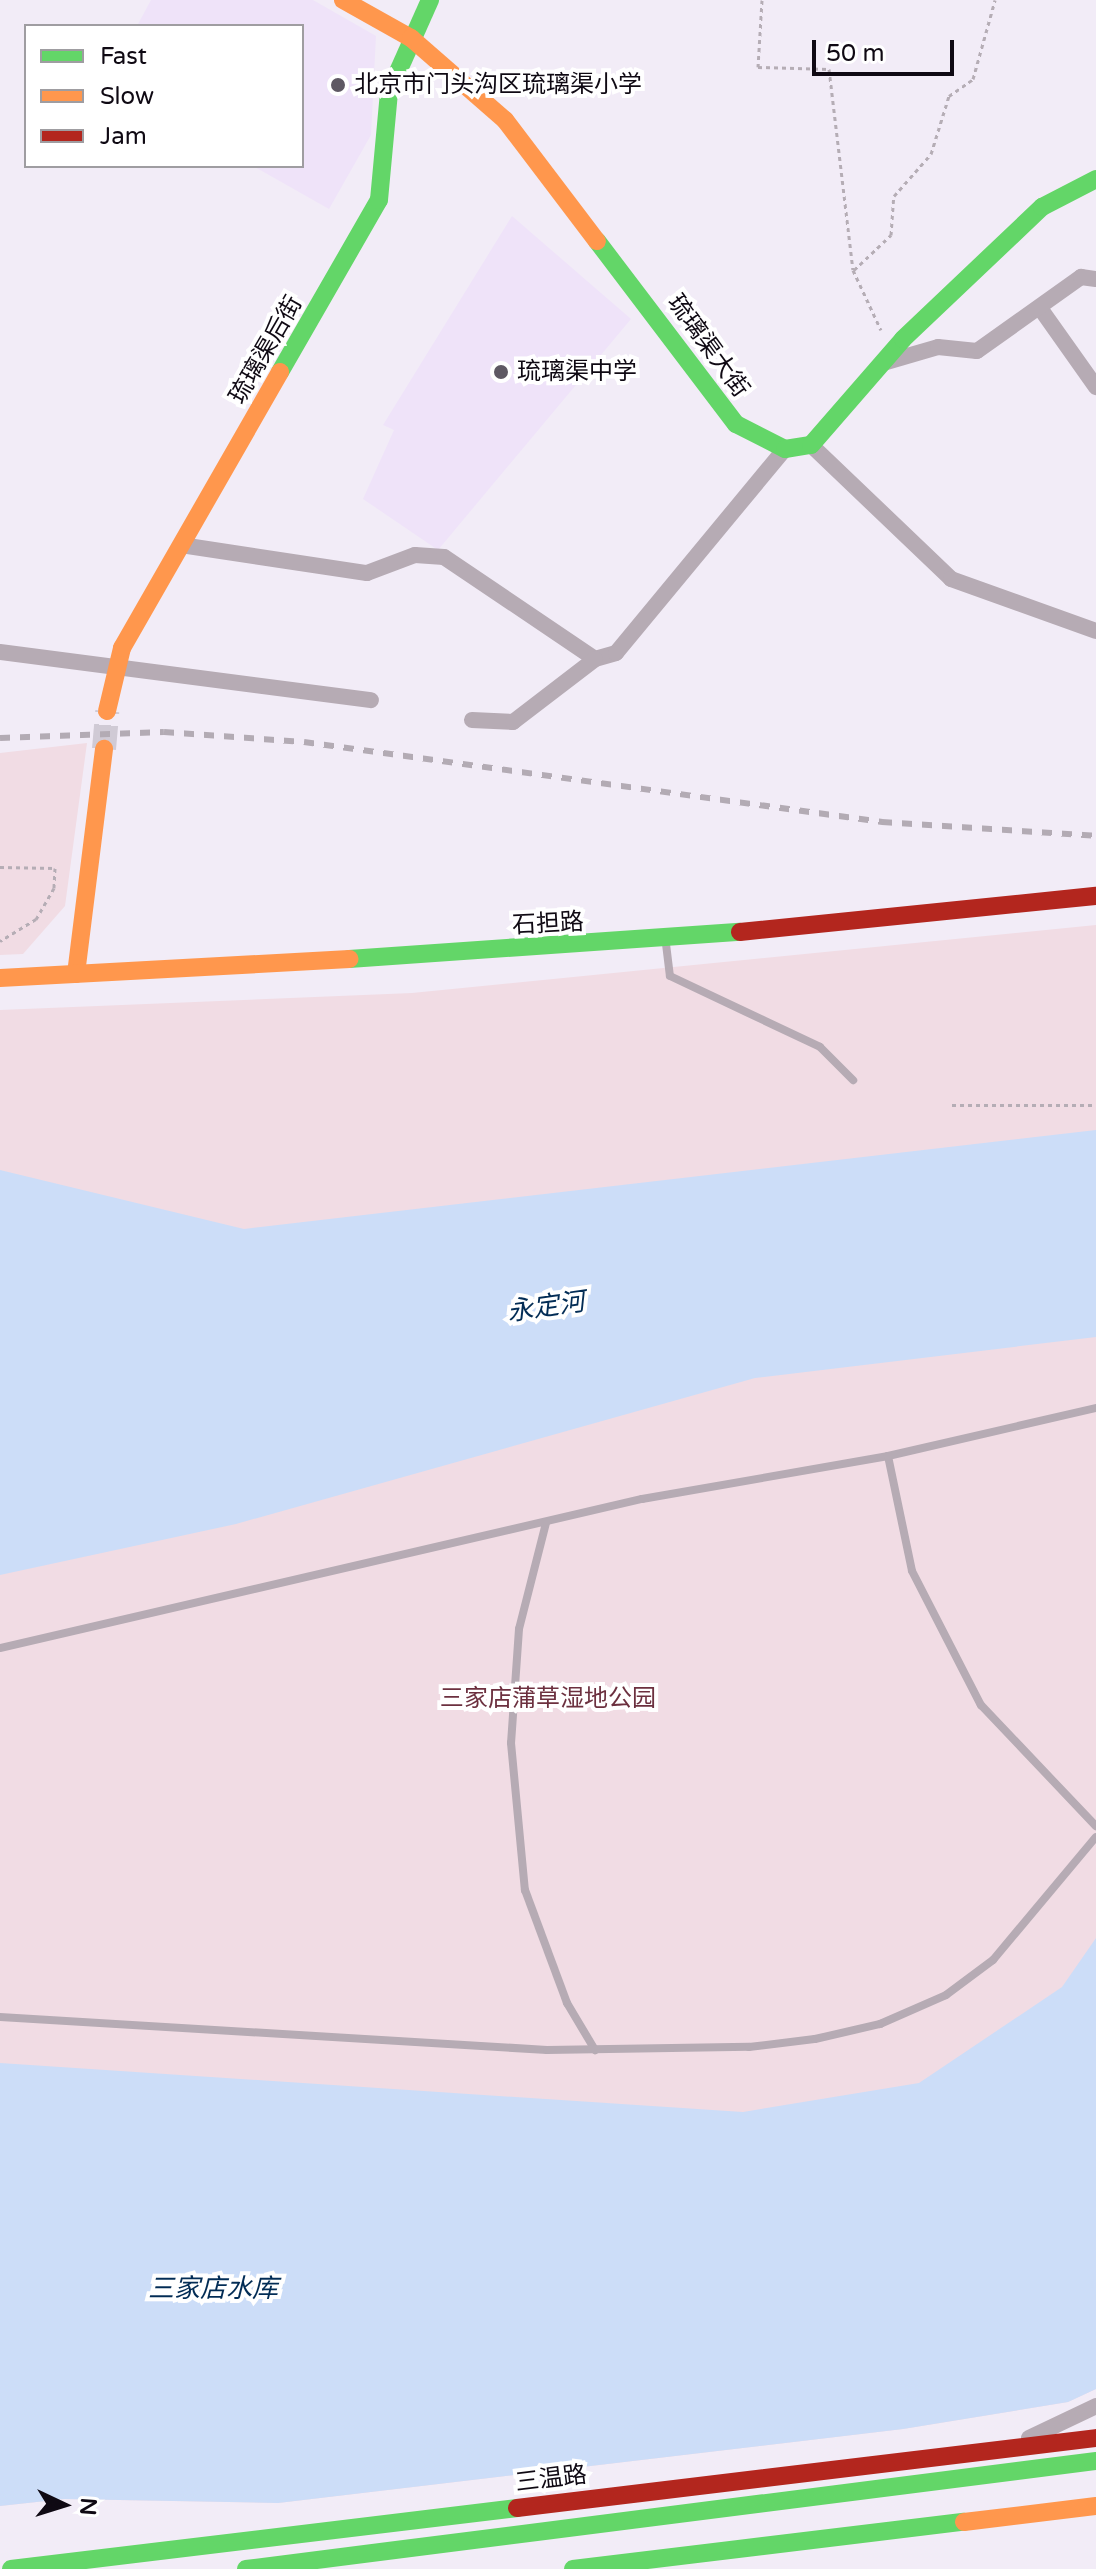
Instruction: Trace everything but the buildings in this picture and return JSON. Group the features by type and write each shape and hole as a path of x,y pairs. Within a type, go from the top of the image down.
{"main road":[{"name":"琉璃渠大街","path":"343,0 411,38 505,120 736,424 785,449"},
{"name":"琉璃渠后街","path":"107,711 115,665 379,200 389,92 430,0"},
{"path":"785,449 811,445 888,356 1042,207 1096,179"},
{"path":"76,974 104,749"},
{"name":"石担路","path":"0,978 665,939 1096,896"},
{"name":"三温路","path":"11,2569 1096,2438"},
{"path":"246,2569 1096,2461"},
{"path":"573,2569 1096,2506"}],"street":[{"path":"888,356 938,347 977,351 1081,277 1096,279"},
{"path":"1040,308 1096,387"},
{"path":"811,445 951,579 1096,631"},
{"path":"472,720 513,722 595,659 616,653 785,449"},
{"path":"181,545 367,573 415,555 444,557 595,659"},
{"path":"0,652 371,700"},
{"path":"1009,2448 1096,2406"}],"lane":[{"path":"665,939 670,976 820,1047 853,1080"},
{"path":"0,1648 546,1523 888,1456 1096,1408"},
{"path":"888,1456 912,1571 981,1705 1096,1826"},
{"path":"546,1523 519,1629 511,1743 525,1890 567,2003 595,2050"},
{"path":"0,2017 405,2046 595,2050 749,2047 880,2024 946,1995 993,1960 1096,1837"}],"path":[{"path":"762,0 758,67 829,69 853,270 888,356"},
{"path":"853,270 891,235 894,196 931,154 949,96 973,79 995,0"},
{"path":"0,867 55,868 54,888 36,919 0,941"},
{"path":"952,1105 1096,1105"}],"shaded area":[{"name":"北京市门头沟区琉璃渠小学","path":"151,0 313,0 376,36 371,135 329,209 257,168 304,168 304,24 138,24"},
{"name":"琉璃渠中学","path":"512,216 631,319 438,550 363,499 394,430 383,425"}],"green space":[{"path":"87,743 65,906 23,954 0,955 0,753"},
{"name":"三家店蒲草湿地公园","path":"1096,925 1096,2389 1068,2402 903,2429 278,2503 64,2499 0,2506 0,1010 412,993"}],"water":[{"name":"永定河","path":"1096,1130 1096,1337 755,1378 236,1524 0,1575 0,1170 244,1229"},
{"name":"三家店水库","path":"1096,1938 1096,2389 1068,2402 903,2429 278,2503 64,2499 0,2506 0,2063 743,2112 919,2083 1062,1987"}],"tunnel":[{"path":"104,749 107,711"}],"railway":[{"path":"0,738 164,732 304,742 882,822 1096,836"}],"traffic: fast":[{"path":"280,372 379,200 389,92 430,0"},
{"path":"597,241 736,424 785,449 811,445 903,339 1042,207 1096,179"},
{"path":"349,959 740,932"},
{"path":"246,2569 1096,2461"},
{"path":"11,2569 517,2508"},
{"path":"573,2569 964,2522"}],"traffic: slow":[{"path":"343,0 411,38 505,120 597,241"},
{"path":"107,711 122,648 280,372"},
{"path":"76,974 104,749"},
{"path":"0,978 349,959"},
{"path":"964,2522 1096,2506"}],"traffic: jam":[{"path":"740,932 1096,896"},
{"path":"517,2508 1096,2438"}],"place":[{"name":"北京市门头沟区琉璃渠小学","path":"338,85"},
{"name":"琉璃渠中学","path":"501,372"}]}
